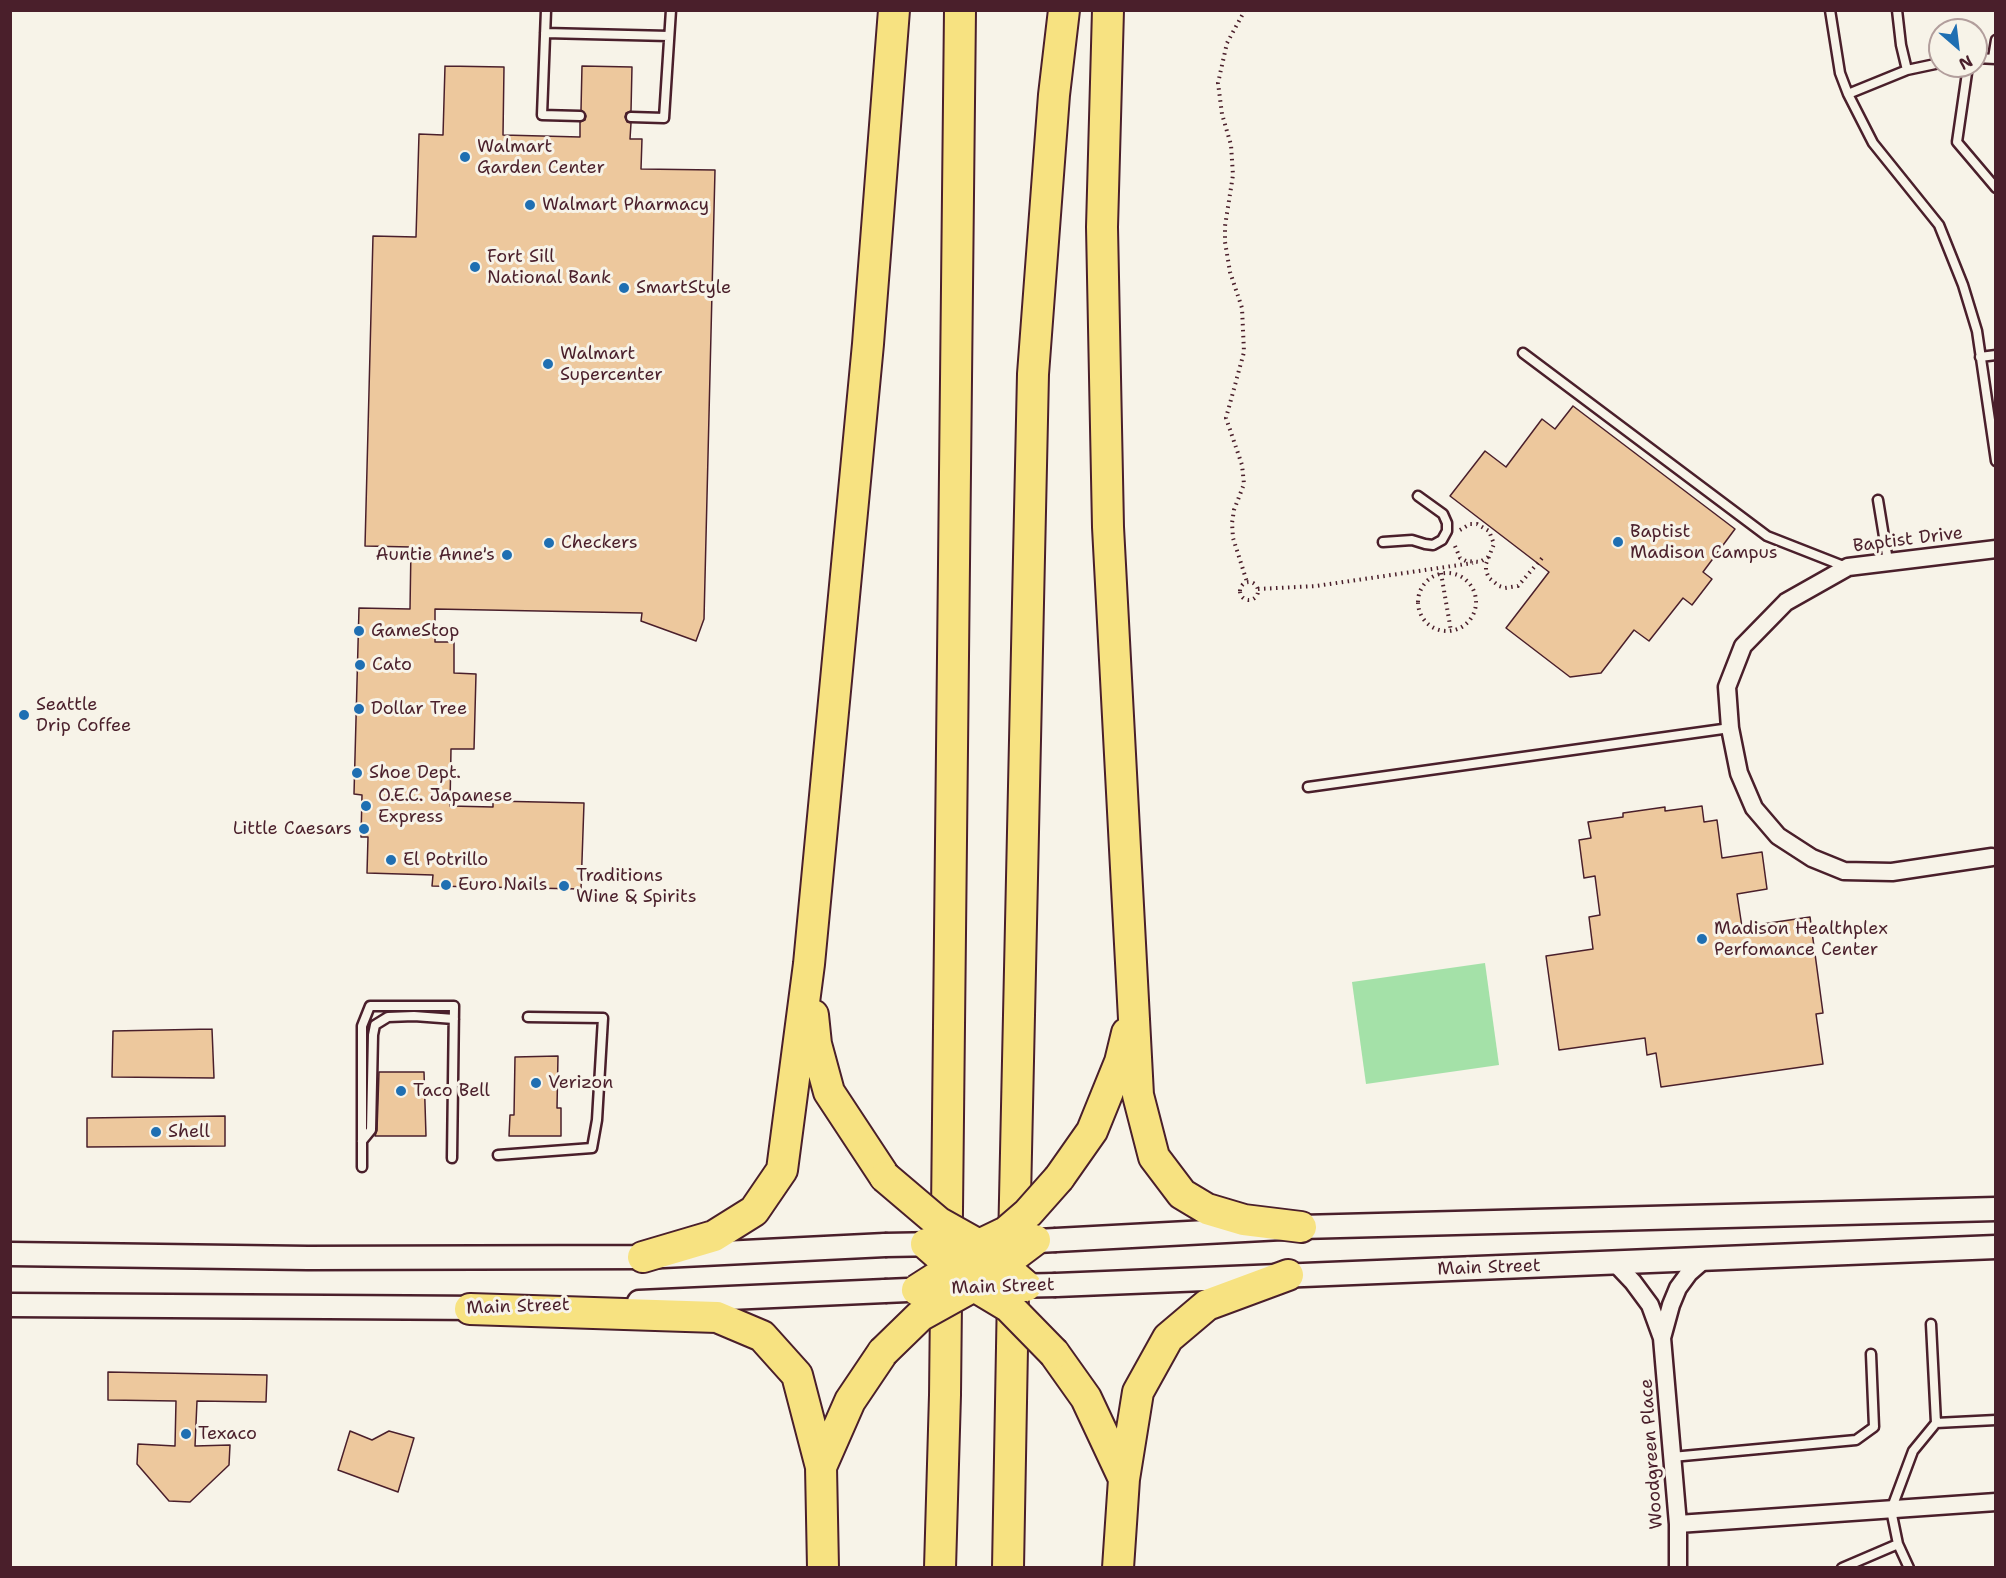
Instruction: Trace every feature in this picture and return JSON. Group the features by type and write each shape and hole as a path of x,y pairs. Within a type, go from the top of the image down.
{"highway":[{"path":"643,1257 714,1236 754,1211 782,1170 809,964 867,356 894,10"},
{"path":"940,1568 945,1359 960,10"},
{"path":"1008,1568 1033,374 1054,95 1064,10"},
{"path":"1108,10 1102,227 1108,527 1138,1095 1154,1157 1182,1194 1207,1209 1244,1220 1301,1227"},
{"path":"809,964 816,1044 829,1092 885,1177 938,1222 979,1245 1026,1286"},
{"path":"821,1467 850,1401 883,1352 964,1277 979,1245 1006,1232 1028,1213 1059,1178 1092,1131 1120,1062 1134,1002"},
{"path":"917,1290 1000,1265 1046,1240"},
{"path":"926,1244 964,1277 1009,1307 1054,1353 1086,1398 1124,1479"},
{"path":"1118,1568 1124,1479 1138,1392 1167,1338 1208,1305 1288,1275"},
{"path":"470,1309 717,1317 762,1336 797,1375 821,1467 823,1568"}],"main road":[{"path":"10,1254 308,1258 643,1257 885,1245 979,1245 1301,1227 1995,1209"},
{"name":"Main Street","path":"964,1277 1026,1286 1995,1247"},
{"name":"Main Street","path":"10,1305 470,1309 917,1290"}],"street":[{"name":"Baptist Drive","path":"1994,856 1892,872 1844,871 1812,858 1778,836 1754,808 1739,773 1730,728 1727,687 1743,646 1786,603 1848,567 1995,549"},
{"name":"Woodgreen Place","path":"1662,1338 1678,1288 1689,1273 1705,1259"},
{"name":"Woodgreen Place","path":"1615,1263 1650,1305 1662,1338 1678,1524 1678,1568"},
{"path":"1678,1524 1995,1502"}],"lane":[{"path":"546,10 542,115 580,116"},
{"path":"631,117 664,118 671,10"},
{"path":"1830,10 1840,73 1848,94 1873,142 1939,225 1963,285 1977,331 1995,461"},
{"path":"1897,10 1901,45 1907,70"},
{"path":"545,33 669,36"},
{"path":"1994,59 1995,40"},
{"path":"1848,94 1907,70 1928,66"},
{"path":"1966,78 1957,142 1995,188"},
{"path":"1523,353 1767,536 1848,567"},
{"path":"1980,357 1995,355"},
{"path":"1383,542 1412,540 1433,545 1442,540 1447,531 1447,523 1443,514 1418,495"},
{"path":"1878,500 1888,561"},
{"path":"1308,787 1730,728"},
{"path":"362,1167 362,1026 370,1006 454,1006 452,1158"},
{"path":"362,1141 371,1130 375,1025 388,1017 454,1019"},
{"path":"498,1155 592,1148 597,1120 603,1018 528,1017"},
{"path":"1909,1568 1898,1544 1891,1510 1913,1451 1936,1423 1931,1324"},
{"path":"1672,1457 1856,1440 1874,1427 1871,1354"},
{"path":"1936,1423 1995,1420"},
{"path":"1842,1568 1898,1544"}],"path":[{"path":"1245,10 1227,43 1218,83 1222,114 1231,146 1233,175 1225,226 1225,242 1230,272 1242,308 1244,344 1226,418 1242,465 1244,484 1234,510 1232,523 1233,538 1247,582"},
{"path":"1473,563 1460,558 1456,552 1455,538 1464,527 1478,524 1489,531 1494,544 1486,564 1489,578 1494,583 1505,588 1518,585 1543,557"},
{"path":"1258,590 1316,586 1441,571 1480,562 1488,557"},
{"path":"1441,571 1450,631"},
{"path":"1441,571 1461,576 1474,589 1476,597 1473,616 1467,623 1450,631 1442,631 1426,623 1418,607 1418,598 1425,582 1441,571"},
{"path":"1247,582 1252,583 1258,590"},
{"path":"1247,582 1240,588 1242,597 1251,600 1255,598 1258,590"}],"green space":[{"path":"1485,963 1499,1065 1366,1084 1352,982"}],"building":[{"path":"445,66 504,67 503,135 580,137 580,122 585,120 586,116 581,110 582,66 632,67 631,111 626,113 625,117 627,122 631,123 630,139 642,139 641,169 715,170 704,619 696,641 641,621 642,613 435,609 435,642 454,642 454,673 476,674 474,749 451,749 450,806 493,807 493,801 584,803 581,889 432,886 433,875 367,873 368,837 361,837 362,795 354,794 359,608 410,609 411,547 365,546 373,236 416,237 419,134 443,135"},
{"name":"Baptist Madison Campus","path":"1573,406 1735,529 1703,572 1712,579 1692,605 1683,598 1649,641 1634,630 1601,673 1570,677 1506,628 1549,572 1450,496 1485,451 1506,467 1542,419 1555,429"},
{"name":"Madison Healthplex Perfomance Center","path":"1702,806 1704,822 1717,820 1722,858 1762,852 1767,889 1737,894 1742,927 1810,917 1823,1013 1816,1014 1823,1064 1661,1087 1656,1053 1647,1055 1645,1038 1559,1050 1546,956 1593,949 1589,917 1600,915 1595,876 1584,878 1579,840 1591,838 1588,822 1623,817 1623,813 1665,807 1665,811"},
{"path":"212,1029 214,1078 112,1077 113,1031"},
{"name":"Verizon","path":"558,1056 557,1108 561,1108 561,1136 509,1136 510,1115 514,1115 515,1057"},
{"name":"Taco Bell","path":"379,1072 424,1072 426,1136 375,1136"},
{"name":"Shell","path":"225,1116 225,1146 87,1147 87,1118"},
{"name":"Texaco","path":"108,1372 267,1375 266,1402 197,1401 195,1446 230,1445 229,1465 190,1502 169,1501 137,1464 138,1444 175,1446 176,1401 108,1400"},
{"path":"350,1431 372,1440 389,1431 414,1438 398,1492 338,1470"}],"place":[{"name":"Walmart Garden Center","path":"465,157"},
{"name":"Walmart Pharmacy","path":"530,205"},
{"name":"Fort Sill National Bank","path":"475,267"},
{"name":"SmartStyle","path":"624,288"},
{"name":"Walmart Supercenter","path":"548,364"},
{"name":"Baptist Madison Campus","path":"1618,542"},
{"name":"Checkers","path":"549,543"},
{"name":"Auntie Anne's","path":"507,555"},
{"name":"GameStop","path":"359,631"},
{"name":"Cato","path":"360,665"},
{"name":"Dollar Tree","path":"359,709"},
{"name":"Seattle Drip Coffee","path":"24,715"},
{"name":"Shoe Dept.","path":"357,773"},
{"name":"O.E.C. Japanese Express","path":"366,806"},
{"name":"Little Caesars","path":"364,829"},
{"name":"El Potrillo","path":"391,860"},
{"name":"Euro Nails","path":"446,885"},
{"name":"Traditions Wine & Spirits","path":"564,886"},
{"name":"Madison Healthplex Perfomance Center","path":"1702,939"},
{"name":"Verizon","path":"536,1083"},
{"name":"Taco Bell","path":"401,1091"},
{"name":"Shell","path":"156,1132"},
{"name":"Texaco","path":"186,1434"}]}
